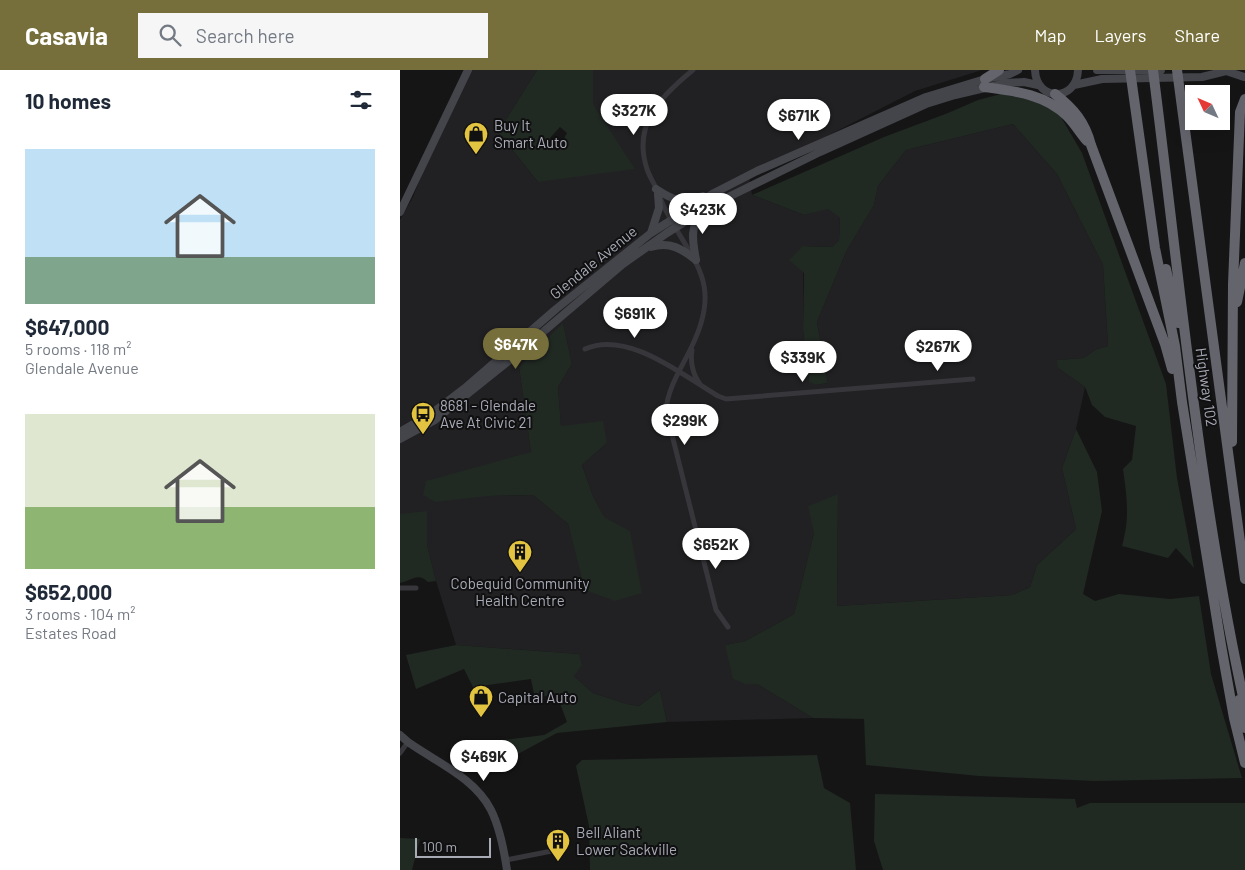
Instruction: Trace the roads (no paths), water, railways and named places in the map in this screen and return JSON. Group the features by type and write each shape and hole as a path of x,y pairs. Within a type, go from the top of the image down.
{"highway":[{"path":"985,83 999,70"},
{"path":"1130,70 1156,248 1175,346 1182,402 1214,602 1234,718 1245,763"},
{"name":"Highway 102","path":"1153,70 1191,382 1223,594 1245,706"},
{"name":"Highway 102","path":"1177,70 1245,579"},
{"path":"985,83 1033,96 1054,105 1068,117 1091,145"},
{"path":"1055,94 1081,118 1088,132 1091,145 1165,344 1182,402"},
{"path":"1233,487 1232,312 1240,112 1245,99"},
{"path":"1239,139 1245,128"},
{"path":"1148,192 1191,382"},
{"path":"1232,312 1238,300 1245,263"},
{"path":"1214,602 1226,644 1245,728"}],"main road":[{"path":"400,212 468,70"},
{"name":"Glendale Avenue","path":"400,439 435,420 472,392 640,252 708,207 820,152 926,104 1018,70"},
{"path":"1035,70 1038,85"},
{"path":"1074,86 1078,77 1078,70"},
{"path":"1097,70 1118,74 1202,77 1226,71 1245,77"},
{"path":"1055,94 1064,93 1074,86 1118,74 1161,70"},
{"path":"1241,70 1245,77"},
{"name":"Glendale Avenue","path":"400,432 431,414 465,388 556,309 651,233 714,193 757,171 926,97 985,83 1018,82 1038,85 1043,90 1055,94"},
{"path":"651,233 658,213 658,191 677,201 687,201 714,193"},
{"path":"696,260 692,232 696,221 708,207"},
{"path":"640,252 661,244 672,245 684,250 696,260"},
{"path":"400,735 477,790 492,811 507,870"}],"street":[{"path":"693,70 670,89 650,114 645,132 643,153 647,170 670,220 702,272 706,290 706,304 702,326 668,397 666,411 716,610 728,627"},
{"path":"585,349 598,344 623,346 650,356 718,396 735,399 973,379"},
{"path":"693,344 691,358 693,368 696,379 702,387"},
{"path":"400,588 416,588"},
{"path":"400,753 408,742"},
{"path":"506,860 552,851"}],"place":[{"name":"Buy It Smart Auto","path":"476,155"},
{"name":"8681 - Glendale Ave At Civic 21","path":"423,435"},
{"name":"Cobequid Community Health Centre","path":"520,573"},
{"name":"Capital Auto","path":"481,718"},
{"name":"Bell Aliant Lower Sackville","path":"558,862"}]}
